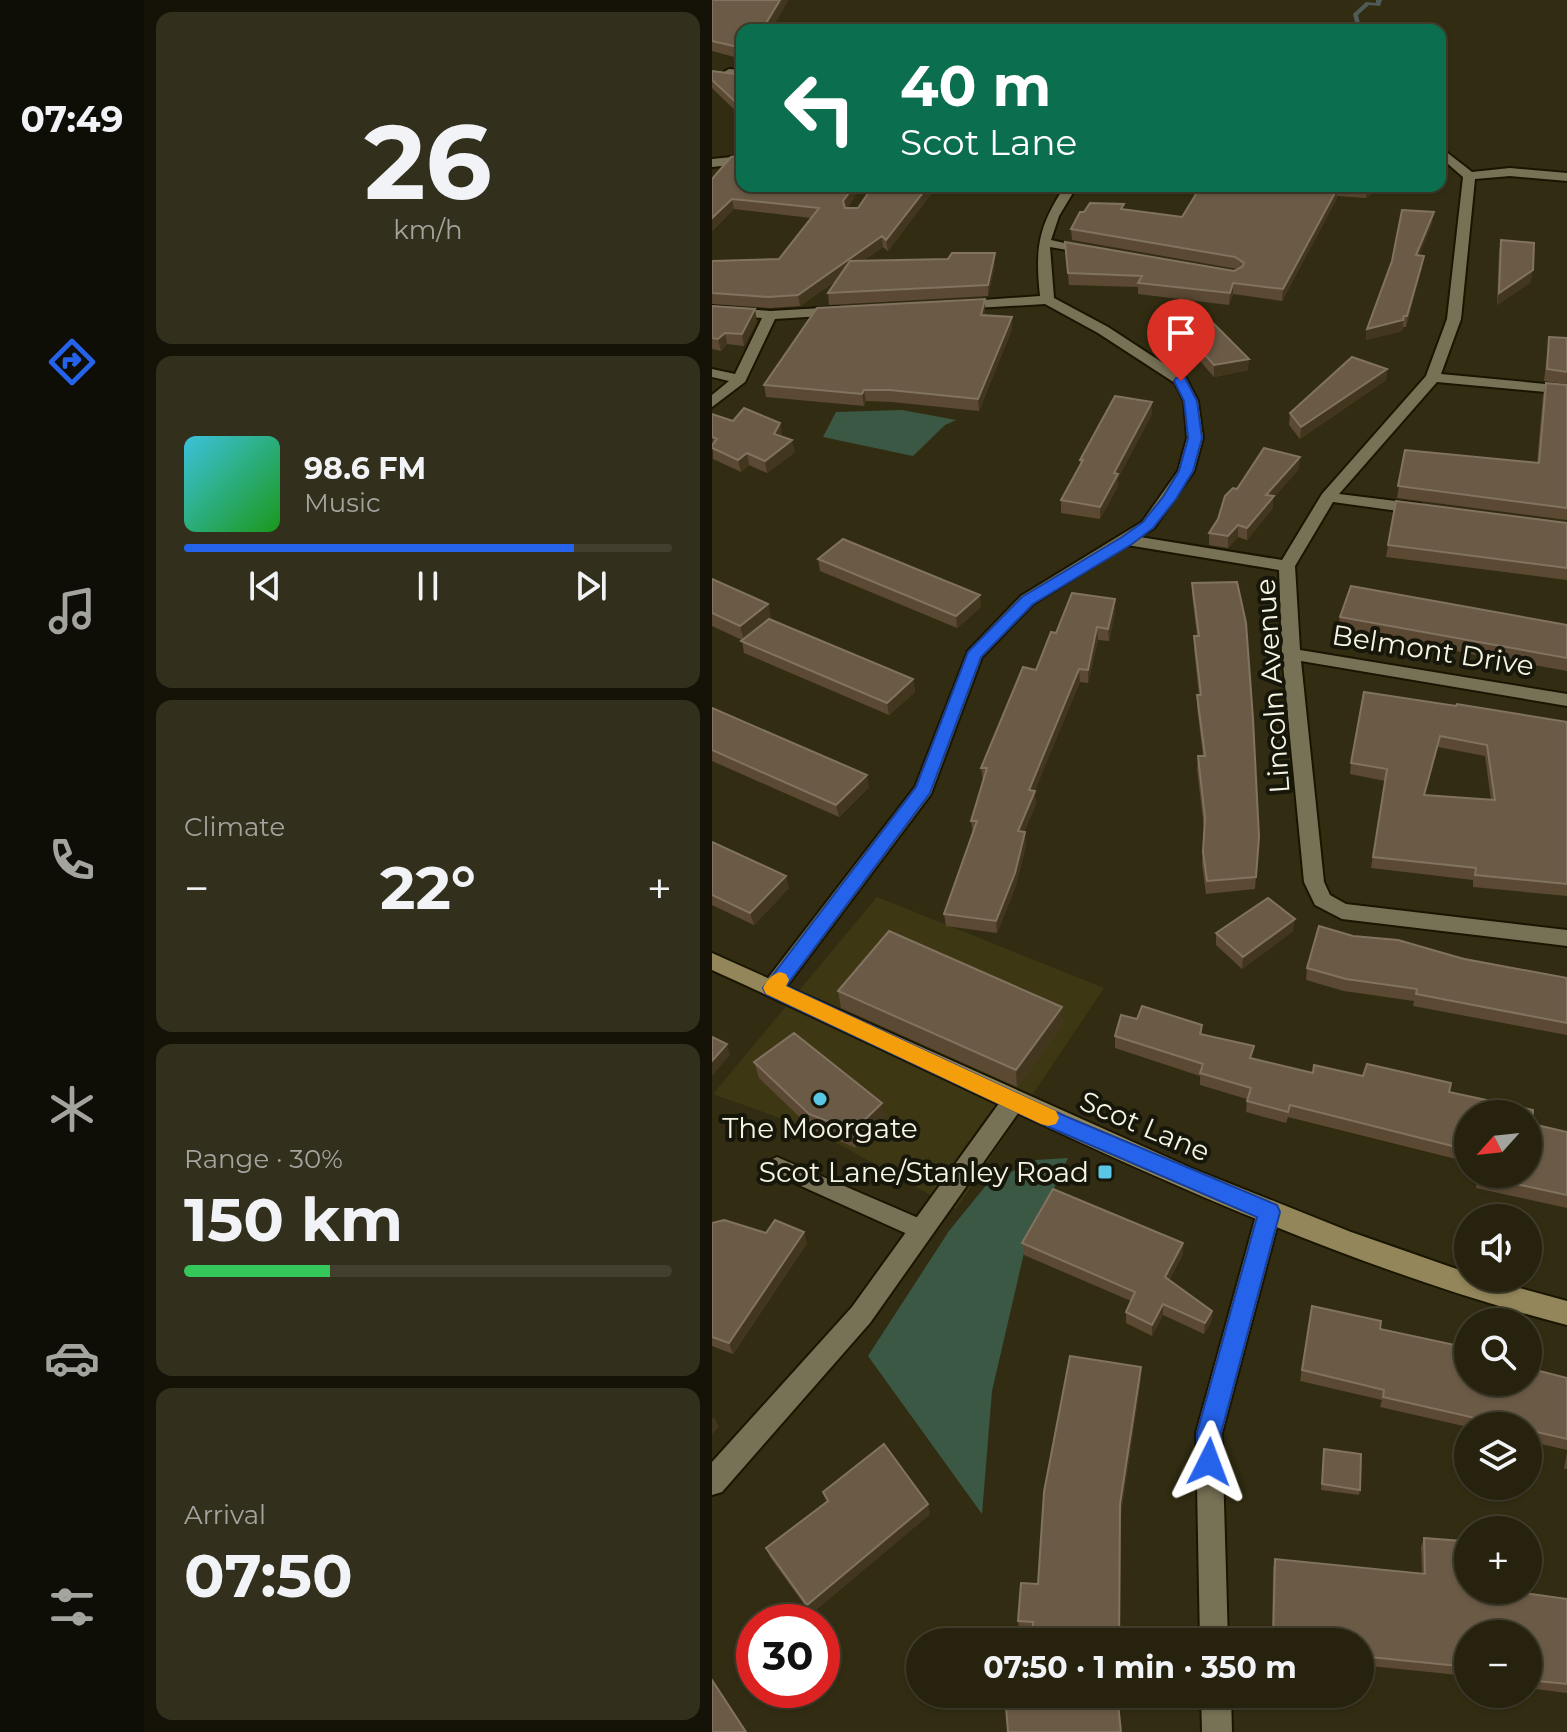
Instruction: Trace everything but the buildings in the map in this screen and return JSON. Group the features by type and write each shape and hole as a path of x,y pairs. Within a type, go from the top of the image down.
{"main road":[{"name":"Scot Lane","path":"712,961 1013,1102 1269,1212 1411,1265 1567,1313"}],"street":[{"path":"729,72 736,73"},
{"path":"1446,156 1469,176 1510,172 1567,177"},
{"path":"712,163 736,161"},
{"name":"Lincoln Avenue","path":"1469,176 1454,319 1433,377 1328,497 1287,566 1291,654 1314,882 1322,900 1342,911 1567,938"},
{"path":"1047,300 1043,242 1050,218 1067,192"},
{"path":"1043,242 1102,252"},
{"path":"773,988 924,789 974,655 1027,600 1148,525 1186,471 1195,438 1191,401 1181,381 1103,330 1047,300 941,305"},
{"path":"712,310 770,315 857,310"},
{"path":"712,403 740,379 770,315"},
{"path":"712,373 740,379"},
{"path":"1433,377 1567,390"},
{"path":"1328,497 1432,511"},
{"path":"1127,540 1287,566"},
{"name":"Belmont Drive","path":"1291,654 1567,700"},
{"path":"712,1482 861,1315 1013,1102"},
{"path":"1214,1628 1209,1433 1269,1212"},
{"path":"1216,1708 1217,1732"}],"lane":[{"path":"777,1166 922,1230"}],"shaded area":[{"path":"877,897 1104,988 956,1209 813,1130 713,1094"}],"green space":[{"path":"902,410 956,420 945,425 913,456 823,437 836,412"},
{"path":"1068,1158 1024,1253 992,1391 982,1514 868,1356 949,1231 988,1183 1036,1160"}],"waterway":[{"path":"1358,24 1355,15 1368,3 1378,5 1379,0"}],"slow traffic":[{"path":"780,980 773,988 1048,1118"}],"place":[{"name":"The Moorgate","path":"820,1099"},
{"name":"Scot Lane/Stanley Road","path":"1105,1172"}],"route":[{"path":"1181,381 1191,401 1195,438 1186,471 1168,499 1148,525 1027,600 1002,622 974,655 966,669 935,765 924,789 773,988 1013,1102 1269,1212 1209,1433 1209,1462"}]}
